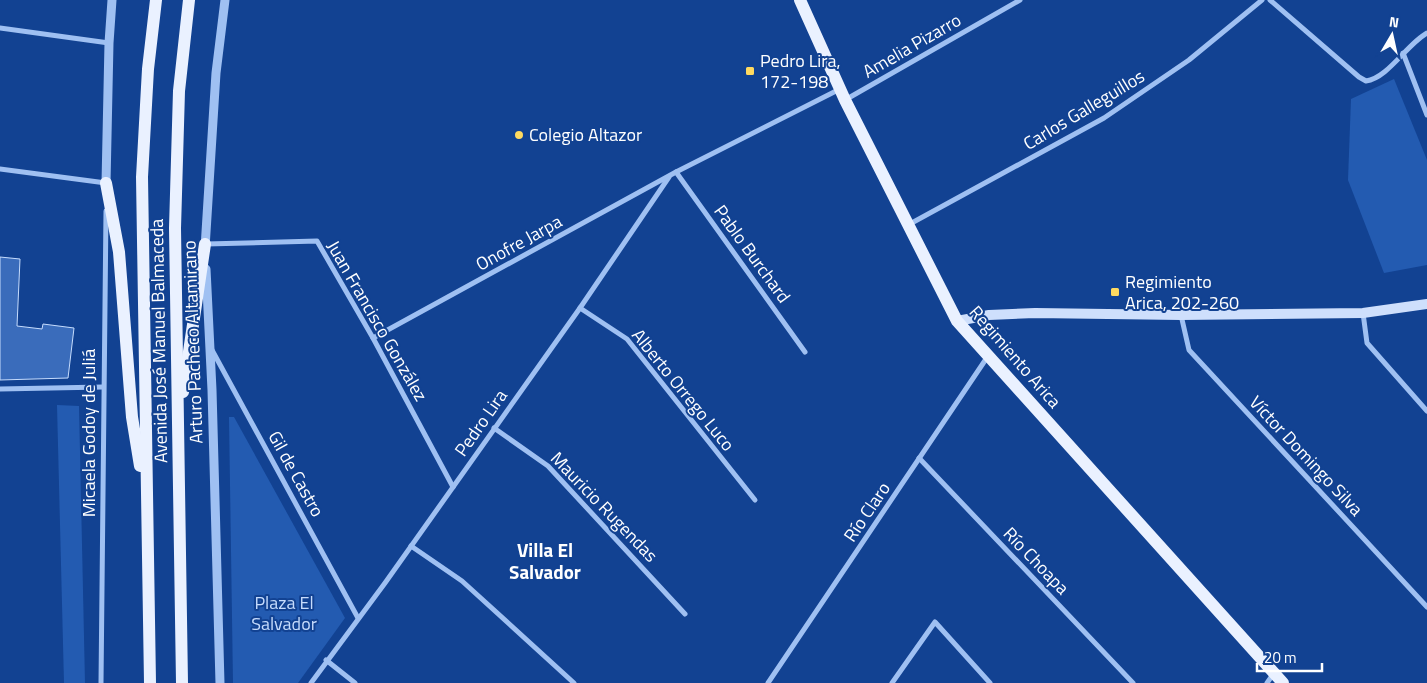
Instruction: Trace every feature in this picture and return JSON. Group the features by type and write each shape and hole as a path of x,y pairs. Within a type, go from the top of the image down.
{"main road":[{"name":"Avenida José Manuel Balmaceda","path":"150,683 142,177 148,69 156,0"},
{"name":"Avenida José Manuel Balmaceda","path":"182,683 177,432 176,160 179,91 189,0"},
{"name":"Regimiento Arica","path":"800,0 842,95 957,321 1270,678 1283,683"},
{"path":"106,183 119,252 132,417 146,503"},
{"path":"177,432 204,244"},
{"path":"957,321 989,314 1035,313 1181,316 1363,313 1427,304"}],"street":[{"path":"0,169 106,183 109,43 112,0"},
{"name":"Arturo Pacheco Altamirano","path":"220,683 212,390 204,244 216,73 225,0"},
{"name":"Amelia Pizarro","path":"842,95 1020,0"},
{"name":"Carlos Galleguillos","path":"908,225 1104,118 1189,60 1262,0"},
{"path":"1270,0 1359,77 1366,80 1380,76 1415,39 1427,33"},
{"path":"0,28 109,43"},
{"path":"1403,53 1427,114"},
{"path":"676,172 842,95"},
{"name":"Onofre Jarpa","path":"373,338 676,172"},
{"name":"Pablo Burchard","path":"676,172 805,352"},
{"name":"Pedro Lira","path":"311,683 580,308 669,177"},
{"name":"Micaela Godoy de Juliá","path":"101,683 106,183"},
{"name":"Juan Francisco González","path":"204,244 317,241 373,338 453,487"},
{"name":"Alberto Orrego Luco","path":"580,308 627,339 755,500"},
{"path":"1363,313 1367,343 1427,411"},
{"name":"Víctor Domingo Silva","path":"1181,316 1189,350 1427,607"},
{"name":"Gil de Castro","path":"209,345 358,618"},
{"name":"Río Claro","path":"768,683 988,356"},
{"path":"0,389 103,387"},
{"name":"Mauricio Rugendas","path":"494,428 548,466 685,614"},
{"name":"Río Choapa","path":"919,458 1133,683"},
{"path":"411,546 462,581 574,683"},
{"path":"892,683 935,622 990,683"},
{"path":"326,660 355,683"}],"green space":[{"path":"1394,79 1427,160 1427,265 1384,273 1348,180 1351,99"},
{"path":"57,405 79,406 85,683 64,683"},
{"name":"Plaza El Salvador","path":"229,417 234,417 345,618 298,683 233,683"}],"building":[{"path":"0,257 20,259 17,326 42,329 43,324 74,328 68,378 0,380"}],"place":[{"name":"Pedro Lira, 172-198","path":"750,71"},
{"name":"Colegio Altazor","path":"519,135"},
{"name":"Regimiento Arica, 202-260","path":"1115,292"}],"district":[{"name":"Villa El Salvador","path":"545,561"}]}
